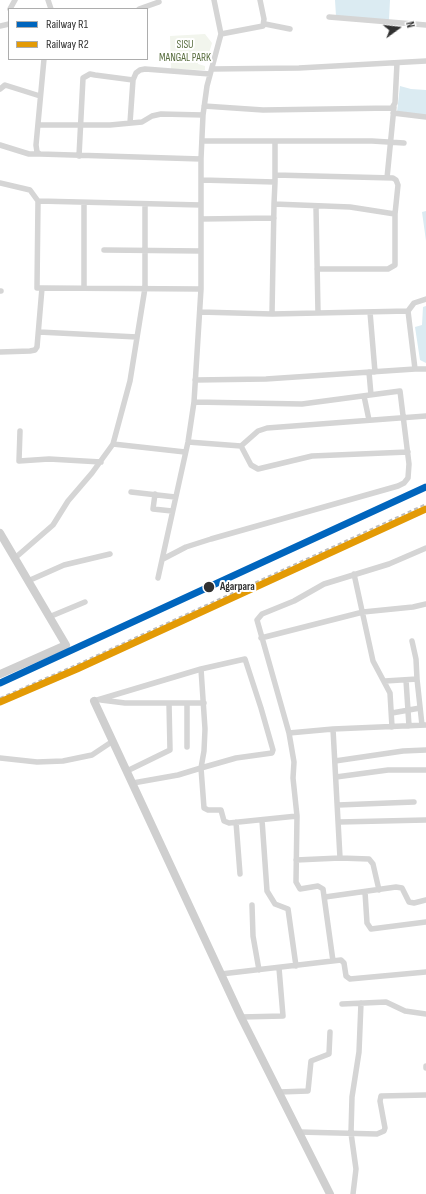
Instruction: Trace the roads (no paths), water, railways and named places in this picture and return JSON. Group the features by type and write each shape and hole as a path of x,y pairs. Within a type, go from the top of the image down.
{"street":[{"path":"158,578 188,442 194,402 201,289 201,160 204,106 211,71 221,34 214,0"},
{"path":"260,0 265,24"},
{"path":"141,8 159,2"},
{"path":"329,17 426,25"},
{"path":"221,34 260,28 265,24 290,29"},
{"path":"40,154 37,152 36,145 44,60"},
{"path":"130,123 133,80 136,73 144,68 211,71 397,64 426,61"},
{"path":"387,178 397,64"},
{"path":"78,156 82,84 85,76 95,75 133,80"},
{"path":"0,89 5,85 40,96"},
{"path":"204,106 264,110 374,109 394,107"},
{"path":"393,113 426,117"},
{"path":"39,125 79,126 130,123 142,122 156,115 204,115"},
{"path":"202,141 404,143"},
{"path":"272,314 275,142"},
{"path":"0,145 29,154 201,160"},
{"path":"275,175 387,178 396,180 398,185 395,214 396,258 392,267 388,269 317,268"},
{"path":"201,180 275,182"},
{"path":"0,183 30,190 38,200 38,288 201,289"},
{"path":"38,200 84,203 201,205"},
{"path":"84,203 84,288"},
{"path":"15,558 53,525 68,501 101,462 113,444 130,381 145,288 145,204"},
{"path":"274,204 316,207 350,207 395,214"},
{"path":"316,207 318,313"},
{"path":"201,219 274,218"},
{"path":"104,250 201,251"},
{"path":"0,352 35,350 38,343 42,288"},
{"path":"415,369 408,311 414,303 426,299"},
{"path":"200,312 272,314 408,311"},
{"path":"370,312 372,372 371,395"},
{"path":"39,332 137,337"},
{"path":"195,380 273,379 426,369"},
{"path":"163,559 186,547 212,538 398,486 408,478 408,452 400,391 302,404 194,402"},
{"path":"364,396 369,420"},
{"path":"188,442 242,446 258,431 267,428 426,416"},
{"path":"20,431 19,461 49,459 101,462"},
{"path":"113,444 185,452"},
{"path":"242,446 251,465 258,469 317,455 408,452"},
{"path":"131,492 175,497"},
{"path":"155,494 153,509 172,511"},
{"path":"0,533 66,645 0,674"},
{"path":"333,961 325,897 321,887 303,889 297,886 297,816 293,778 294,762 289,733 256,622 258,616 294,601 324,584 389,564 426,548"},
{"path":"28,581 64,565 110,554"},
{"path":"354,574 375,669 385,681 390,693 392,726"},
{"path":"49,617 85,602"},
{"path":"261,638 363,612 413,607 426,604"},
{"path":"289,733 333,729 424,725 420,708 416,659 412,641"},
{"path":"97,701 125,691 201,669 245,659 273,750 271,754 236,758 173,776 133,783"},
{"path":"201,669 205,740 201,768 204,808 208,810 221,810 224,821 236,822 297,816"},
{"path":"385,681 417,678"},
{"path":"406,680 409,726"},
{"path":"97,701 125,703 204,703"},
{"path":"97,701 113,741 241,1017 330,1194"},
{"path":"127,771 170,750 170,703"},
{"path":"186,703 186,747"},
{"path":"392,713 420,708"},
{"path":"333,729 340,858"},
{"path":"0,758 37,762 63,761 92,756 113,741"},
{"path":"335,761 403,751 426,750"},
{"path":"336,777 388,770 426,770"},
{"path":"338,805 414,802"},
{"path":"262,820 267,890 275,904 284,906 288,910 296,966"},
{"path":"339,822 426,820"},
{"path":"236,822 240,874"},
{"path":"296,860 369,858 373,864 379,890"},
{"path":"325,897 399,887 402,888 409,902 414,903 426,900"},
{"path":"365,892 367,923 371,929 426,922"},
{"path":"252,905 253,936 259,970"},
{"path":"221,974 333,961 343,962 346,976 350,979 426,972"},
{"path":"241,1017 283,1016 279,968"},
{"path":"342,1004 386,1002 406,1011 426,1014"},
{"path":"353,1194 356,1163 351,1133 352,1097 360,1046 361,1003"},
{"path":"279,1092 308,1091 310,1061 329,1054 330,1032"},
{"path":"300,1132 371,1134 384,1131 385,1124 380,1098 383,1095 426,1095"}],"railway":[{"path":"0,698 76,665 426,504"}],"rail line":[{"name":"R1","path":"0,683 426,487"},
{"name":"R2","path":"0,702 77,669 426,509"}],"place":[{"name":"Agarpara","path":"209,587"}],"park label":[{"name":"SISU MANGAL PARK","path":"185,51"}]}
